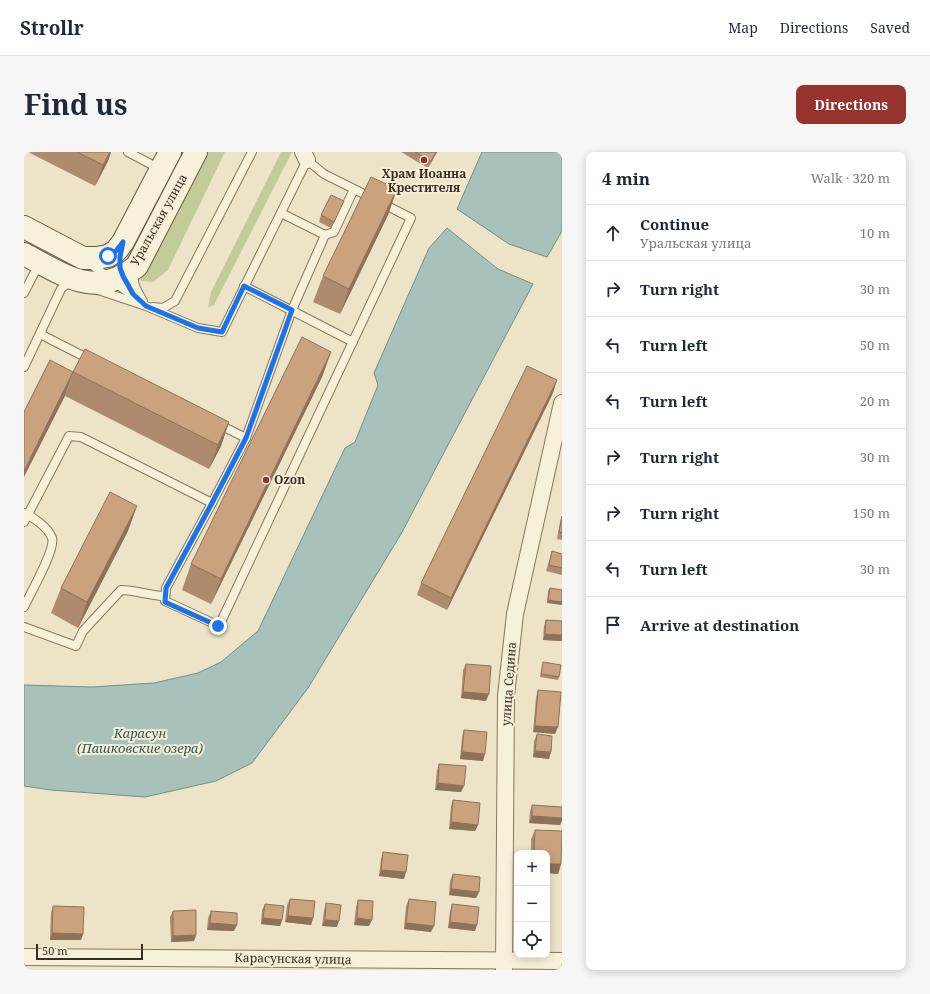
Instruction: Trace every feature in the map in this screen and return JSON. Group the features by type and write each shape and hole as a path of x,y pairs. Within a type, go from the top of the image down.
{"main road":[{"name":"Уральская улица","path":"103,267 196,152"},
{"name":"Уральская улица","path":"103,267 166,161"},
{"path":"24,227 103,267"},
{"path":"32,258 103,267"}],"street":[{"name":"улица Седина","path":"504,965 506,696 515,614 562,403"},
{"name":"Карасунская улица","path":"24,957 214,964 504,965 562,961"}],"lane":[{"path":"128,152 166,161"},
{"path":"103,267 146,306 163,308 175,301 252,152"},
{"path":"103,267 107,294 146,306 198,328 222,332 281,213 305,156 324,174 411,218 218,626 165,602 166,588 246,438 292,310 325,235"},
{"path":"281,213 325,235 334,232 354,189"},
{"path":"24,293 32,258"},
{"path":"24,367 61,289 103,267 134,275 135,288 146,306"},
{"path":"103,267 146,306"},
{"path":"244,286 353,342"},
{"path":"40,334 96,362"},
{"path":"210,420 246,438"},
{"path":"24,607 51,550 52,538 46,529 25,516 69,436 81,437 212,503"},
{"path":"24,626 76,646 83,631 121,590 132,590 154,596 165,596"}],"green space":[{"path":"177,152 186,152 130,258 126,257 125,252"},
{"path":"205,152 225,152 168,270 153,282 140,281"},
{"path":"281,152 292,152 214,305 208,308 211,292"},
{"path":"24,238 64,259 69,263 69,266 24,247"}],"water":[{"path":"482,152 562,152 562,231 547,257 509,244 457,209"},
{"name":"Карасун (Пашковские озера)","path":"447,228 498,269 533,284 401,534 308,688 252,763 216,781 145,797 51,790 24,786 24,685 92,687 154,683 198,673 221,662 258,631 345,448 355,442 378,385 374,373 429,248"}],"building":[{"path":"77,152 110,152 103,165"},
{"path":"415,152 436,152 431,161"},
{"path":"371,177 397,189 349,289 323,276"},
{"path":"331,195 344,201 334,222 321,215"},
{"path":"302,337 331,352 221,579 191,564"},
{"path":"85,349 229,422 218,445 73,372"},
{"path":"50,360 73,372 24,471 24,412"},
{"path":"527,366 557,380 451,598 421,583"},
{"path":"110,492 137,506 87,602 61,588"},
{"path":"562,516 562,533 559,532"},
{"path":"552,551 562,554 562,568 549,565"},
{"path":"550,588 562,590 562,602 548,600"},
{"path":"546,620 562,621 562,635 545,634"},
{"path":"543,662 561,665 559,677 541,674"},
{"path":"466,664 491,666 489,694 463,692"},
{"path":"538,690 561,692 558,727 535,726"},
{"path":"464,730 487,732 485,754 462,752"},
{"path":"537,734 552,736 551,752 535,751"},
{"path":"439,764 466,766 464,786 438,783"},
{"path":"453,800 480,803 478,825 451,822"},
{"path":"532,805 562,807 562,818 532,816"},
{"path":"535,830 562,831 561,864 550,864 550,850 534,850"},
{"path":"383,852 408,855 406,872 381,870"},
{"path":"453,874 480,877 479,892 451,889"},
{"path":"290,899 315,901 313,918 288,916"},
{"path":"409,899 436,902 434,926 406,923"},
{"path":"358,900 373,901 372,920 357,918"},
{"path":"326,903 341,905 339,921 325,920"},
{"path":"265,904 284,906 282,920 263,918"},
{"path":"452,904 479,907 477,925 450,922"},
{"path":"53,906 84,907 83,934 52,933"},
{"path":"196,910 196,935 173,936 173,911"},
{"path":"211,911 237,913 237,925 210,923"}],"place":[{"name":"Храм Иоанна Крестителя","path":"424,160"},
{"name":"Ozon","path":"266,480"}],"route":[{"path":"108,256 116,251 123,242 120,257 120,268 133,294 146,306 198,328 222,332 244,286 292,310 246,438 166,588 165,602 218,626"}]}
